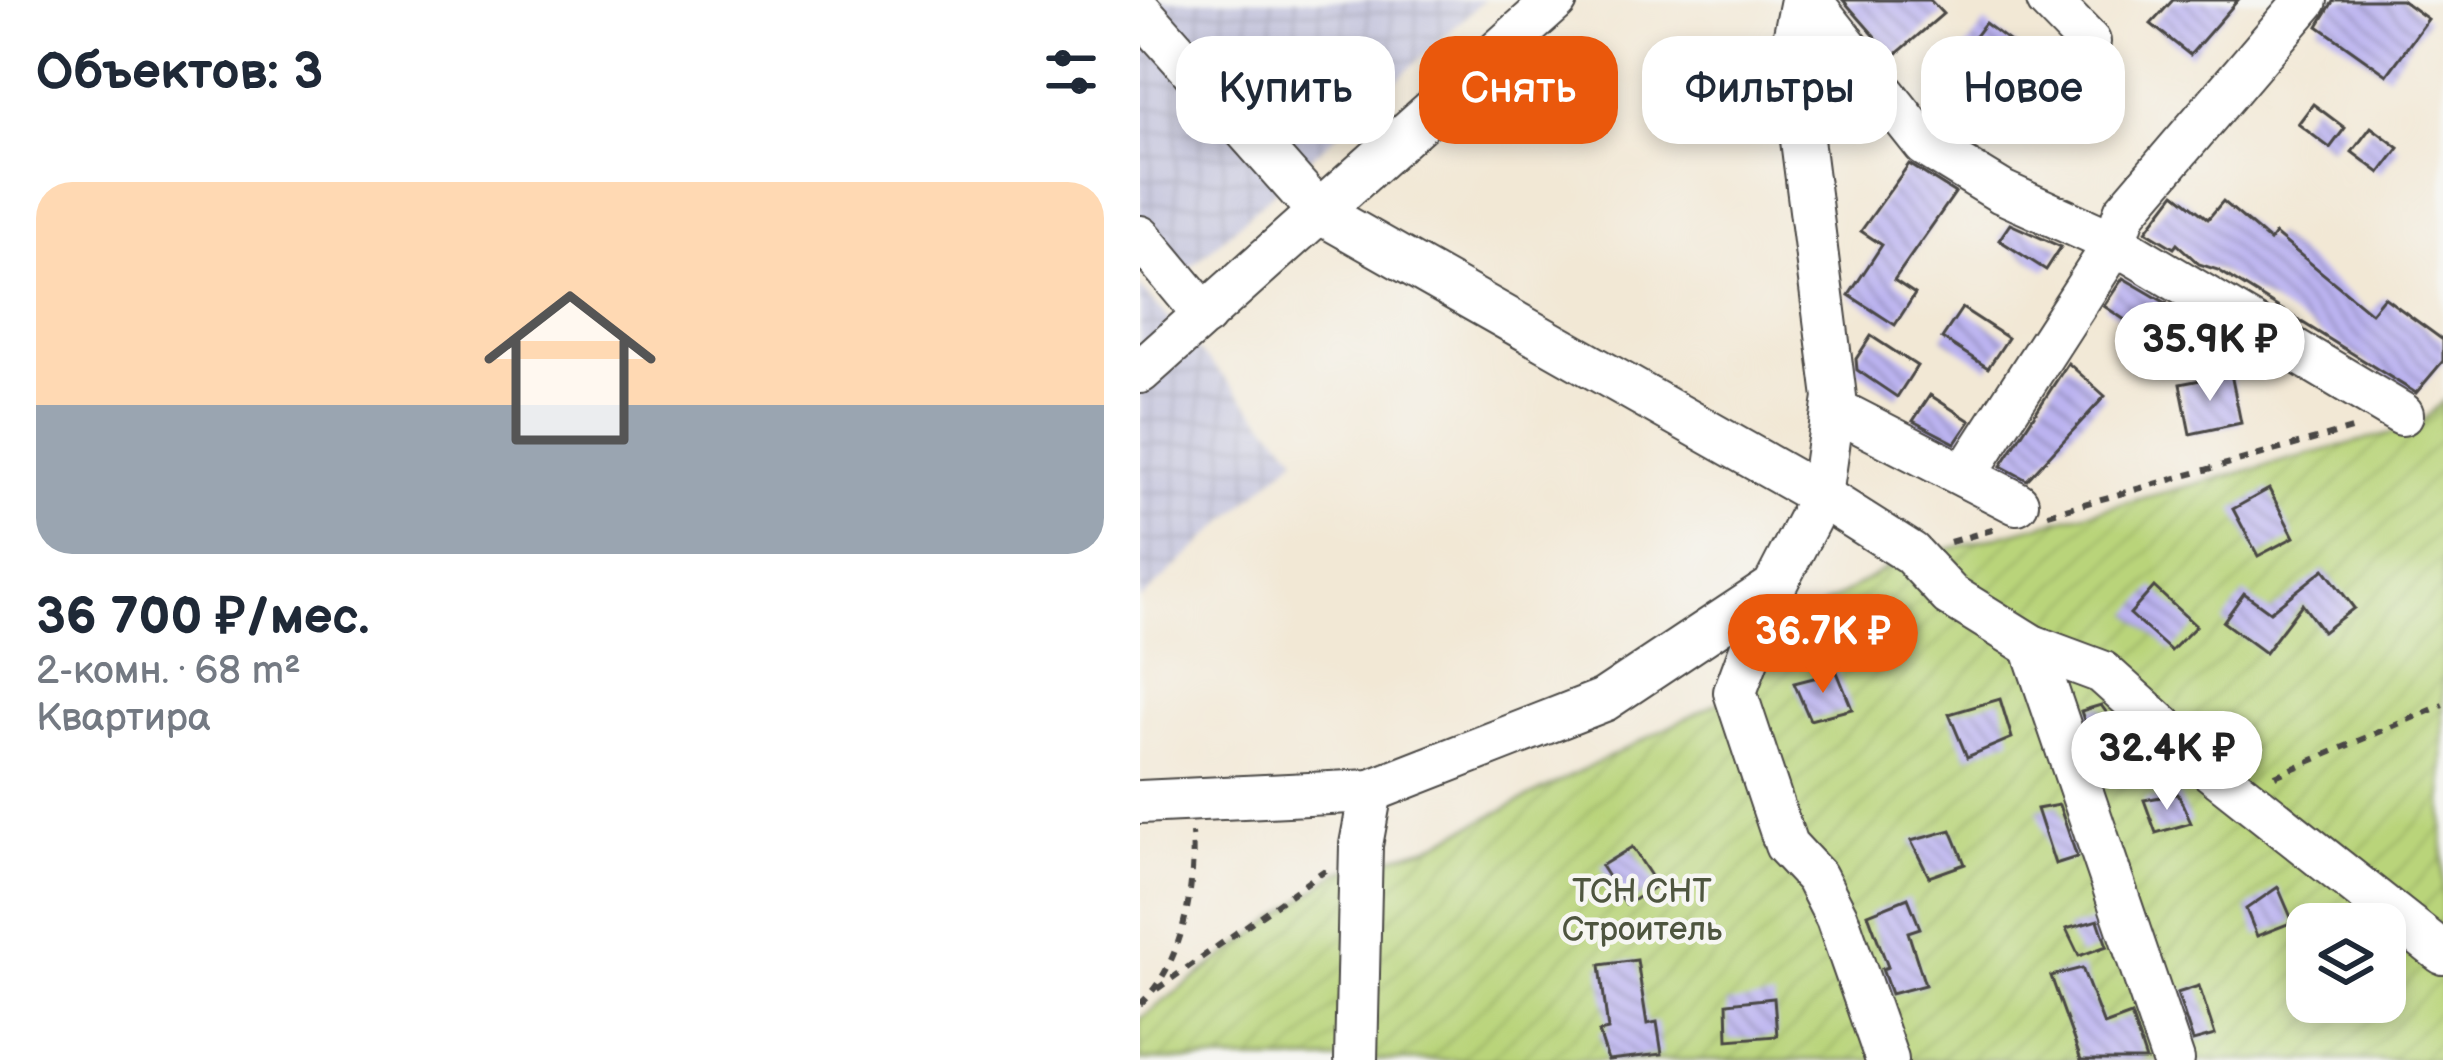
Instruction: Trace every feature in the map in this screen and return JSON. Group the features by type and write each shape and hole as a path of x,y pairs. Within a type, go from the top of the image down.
{"street":[{"path":"1140,372 1556,0"},
{"path":"1806,0 1925,146 2002,192 2115,243 2402,414"},
{"path":"1806,0 1791,54 1822,270 1834,410 1821,496 1774,587 1735,692 1786,845 1816,877 1837,918 1887,1060"},
{"path":"2048,0 2084,36"},
{"path":"1965,475 2115,243 2125,212 2306,0"},
{"path":"1140,11 1319,212 1821,496 1912,553 1950,595 2032,646 2102,672 2240,791 2443,953"},
{"path":"1140,237 1205,314"},
{"path":"1834,410 1965,475 2021,515"},
{"path":"1140,802 1371,790 1604,700 1774,587"},
{"path":"2032,646 2173,1060"},
{"path":"1356,1060 1361,845 1371,790"}],"path":[{"path":"1912,553 2021,515 2402,414"},
{"path":"2240,791 2443,705"},
{"path":"1157,989 1180,932 1194,866 1190,800"},
{"path":"1140,1004 1361,845"}],"shaded area":[{"path":"1140,0 1484,0 1445,36 1419,36 1419,59 1395,81 1395,36 1176,36 1176,144 1326,144 1173,284 1140,248"},
{"path":"1140,287 1297,456 1140,600"}],"green space":[{"name":"ТСН СНТ Строитель","path":"2443,401 2443,1060 1140,1060 1140,1019 1339,872 1429,847 1745,689 1806,616 1895,563 2418,426"}],"building":[{"path":"1843,0 1930,0 1943,14 1897,54 1897,36 1875,36"},
{"path":"2173,0 2238,0 2190,55 2151,24"},
{"path":"2334,0 2402,0 2428,19 2387,75 2318,26"},
{"path":"1985,23 2002,36 1975,36"},
{"path":"2313,104 2345,128 2330,148 2298,124"},
{"path":"2371,127 2399,148 2380,173 2352,152"},
{"path":"1909,164 1955,193 1894,280 1915,294 1895,325 1849,295 1882,245 1861,231"},
{"path":"2175,193 2208,219 2223,201 2270,241 2275,234 2371,313 2384,297 2443,340 2443,361 2416,393 2218,270 2199,264 2177,244 2174,248 2146,231"},
{"path":"2010,224 2061,247 2046,270 1999,240"},
{"path":"2123,278 2166,303 2146,334 2104,306"},
{"path":"1962,308 2008,338 1988,368 1942,338"},
{"path":"1871,336 1917,366 1897,397 1857,370 1856,359"},
{"path":"2068,363 2105,396 2027,480 2001,466"},
{"path":"2231,374 2241,423 2190,434 2180,384"},
{"path":"1930,395 1970,421 1955,443 1913,421"},
{"path":"2269,489 2294,537 2258,556 2233,509"},
{"path":"2324,569 2354,608 2323,632 2302,604 2265,653 2223,622 2244,593 2270,612"},
{"path":"2154,587 2196,626 2171,651 2130,614"},
{"path":"1837,672 1852,709 1810,720 1794,683"},
{"path":"2000,699 2012,738 1967,757 1949,714"},
{"path":"2101,705 2121,733 2092,743 2081,711"},
{"path":"2178,794 2191,823 2156,833 2144,800"},
{"path":"2059,805 2077,857 2055,864 2037,809"},
{"path":"1951,830 1965,864 1929,877 1911,841"},
{"path":"1632,847 1657,885 1626,905 1601,866"},
{"path":"2278,887 2286,906 2286,925 2257,936 2246,909"},
{"path":"1908,898 1920,928 1908,932 1925,985 1891,994 1882,969 1888,967 1868,914"},
{"path":"2098,920 2107,946 2079,956 2066,929"},
{"path":"1637,960 1647,1024 1657,1022 1662,1054 1608,1060 1599,1032 1608,1030 1600,965"},
{"path":"2082,968 2104,1025 2131,1015 2146,1060 2081,1060 2051,976"},
{"path":"2199,986 2215,1035 2193,1041 2177,993"},
{"path":"1774,998 1777,1036 1728,1040 1727,1003"}]}
